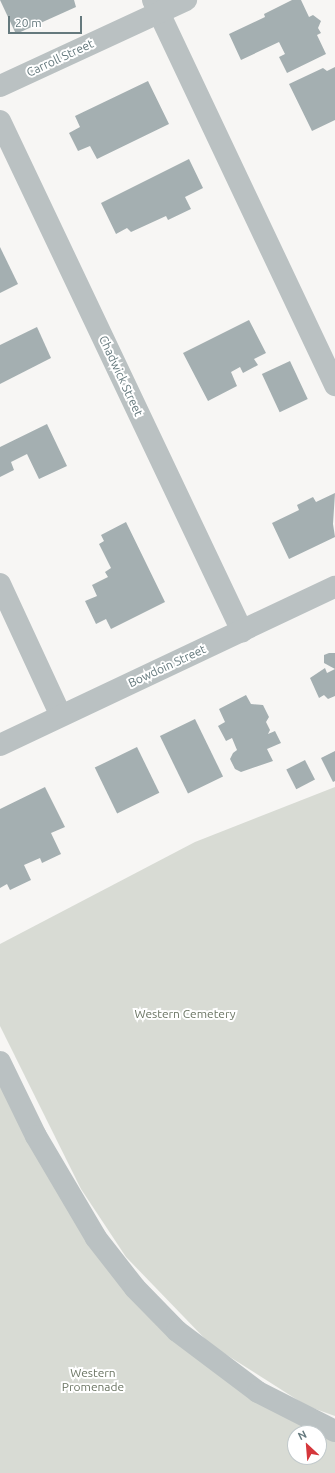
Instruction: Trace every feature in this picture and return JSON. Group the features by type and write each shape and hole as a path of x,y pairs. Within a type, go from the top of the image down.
{"street":[{"name":"Carroll Street","path":"0,86 156,6 186,0"},
{"path":"156,6 335,385"},
{"name":"Chadwick Street","path":"0,121 242,631"},
{"path":"0,584 60,716"},
{"name":"Bowdoin Street","path":"0,745 335,587"},
{"path":"0,1062 36,1136 96,1238 135,1288 177,1330 258,1392 335,1431"}],"green space":[{"name":"Western Cemetery","path":"335,787 335,1416 307,1406 211,1345 126,1257 81,1189 0,1026 0,944 195,842"},
{"name":"Western Promenade","path":"0,1061 96,1238 177,1331 326,1425 287,1425 287,1465 327,1465 327,1426 335,1431 335,1473 0,1473"}],"building":[{"path":"0,0 74,0 76,7 16,34"},
{"path":"292,0 301,0 309,17 313,15 321,21 318,28 321,33 317,35 326,54 287,73 279,57 285,54 279,42 241,60 229,34 265,17 264,14"},
{"path":"335,67 335,120 312,131 289,84 323,68 327,71"},
{"path":"148,81 169,124 97,159 90,146 78,151 69,133 80,127 75,116"},
{"path":"189,159 203,188 185,197 191,209 168,220 166,216 131,232 127,228 116,234 101,203"},
{"path":"0,247 18,284 0,293"},
{"path":"249,320 266,353 254,359 258,365 243,373 240,367 231,372 237,386 208,401 183,353"},
{"path":"37,327 51,358 0,384 0,345"},
{"path":"290,361 308,399 280,412 262,374"},
{"path":"47,424 67,466 39,479 27,454 11,462 14,470 0,477 0,447"},
{"path":"335,493 333,524 335,537 289,559 272,523 299,510 297,505 313,497 316,502"},
{"path":"126,522 165,602 111,629 106,619 96,624 85,601 97,596 92,585 108,577 105,572 111,568 99,544 104,541 101,535"},
{"path":"335,653 335,669 324,663 324,655"},
{"path":"325,668 327,673 335,669 335,696 328,699 324,695 319,698 310,678"},
{"path":"246,695 251,704 263,705 269,717 266,722 270,730 268,734 275,731 281,743 267,749 273,761 241,772 235,769 230,759 233,753 237,750 232,738 226,741 218,726 225,722 219,709"},
{"path":"195,719 223,777 188,794 160,736"},
{"path":"137,747 159,793 117,813 95,768"},
{"path":"335,751 335,781 333,782 321,758"},
{"path":"305,760 315,780 296,789 286,770"},
{"path":"45,787 65,827 51,833 61,854 42,863 40,858 24,865 31,880 10,890 7,884 0,888 0,809"}]}
